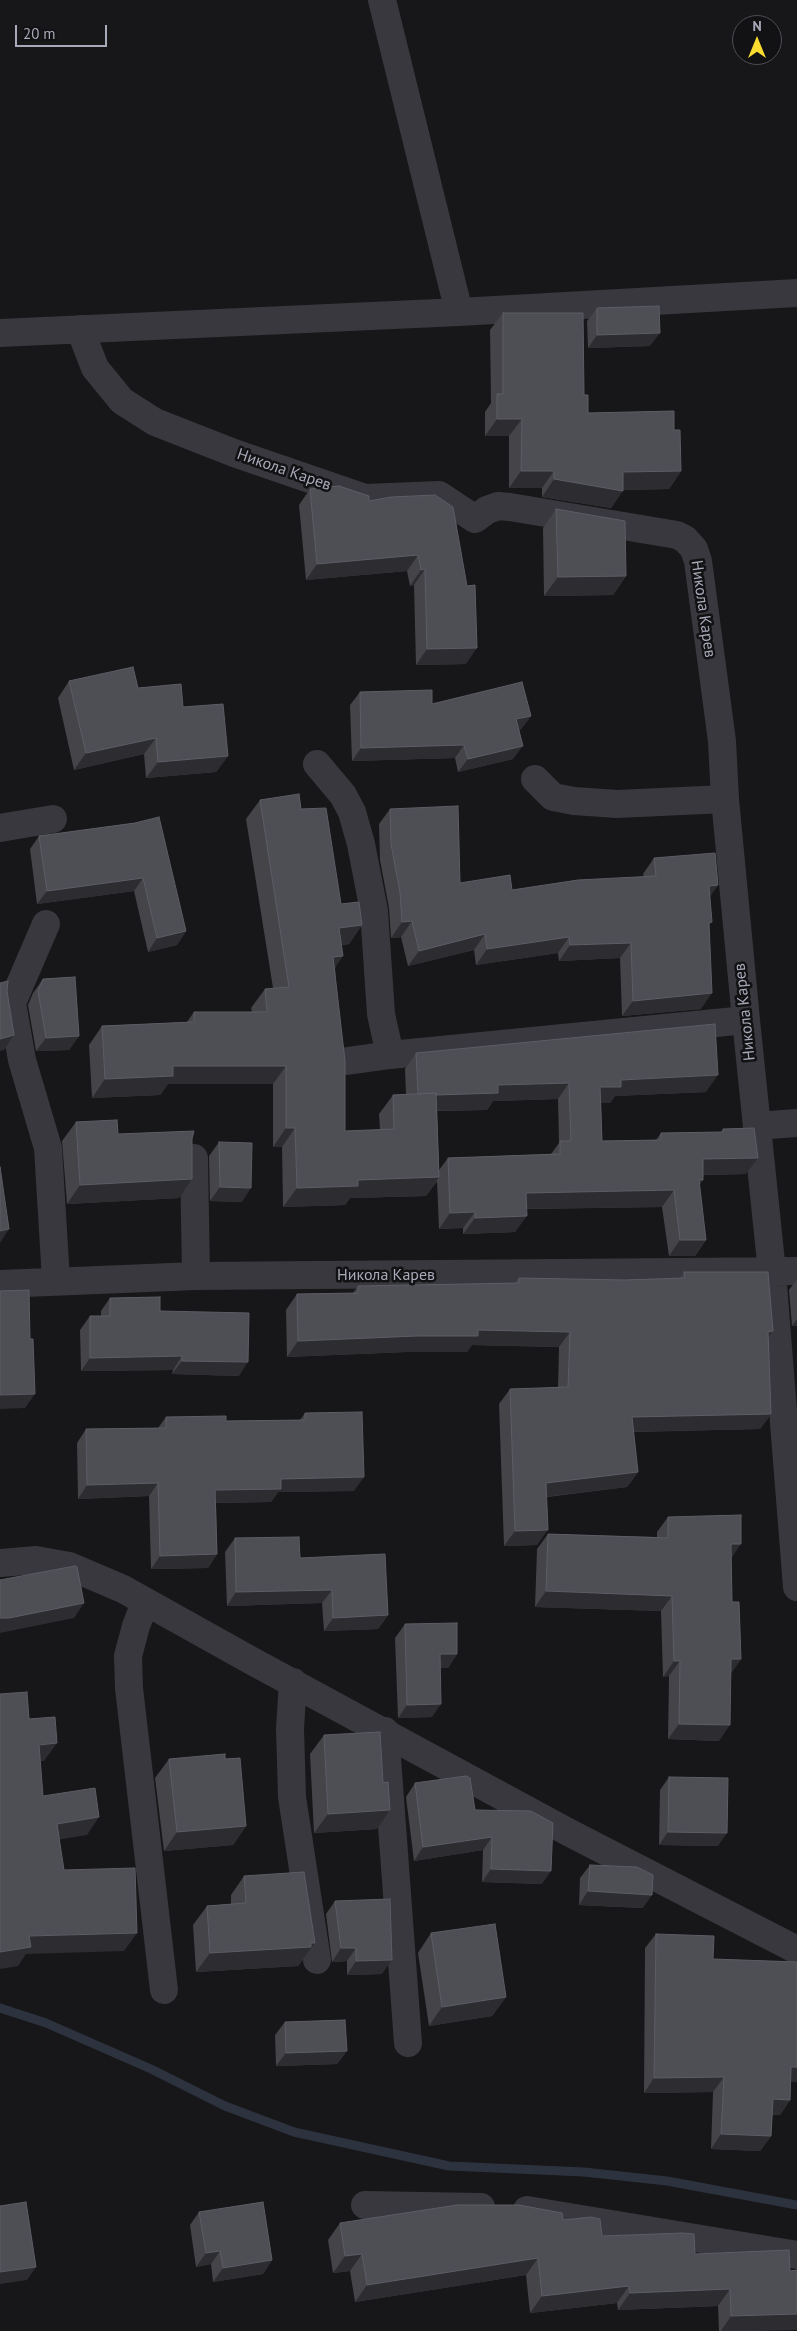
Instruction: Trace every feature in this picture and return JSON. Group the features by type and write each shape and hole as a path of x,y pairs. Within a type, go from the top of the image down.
{"street":[{"path":"382,0 459,312"},
{"path":"0,333 459,312 797,293"},
{"name":"Никола Карев","path":"0,1284 56,1280 196,1276 785,1272 757,1126 725,799 722,740 698,561 694,549 685,539 677,535 510,507 498,506 475,519 439,495 366,498 234,453 155,422 122,401 95,368 80,329"},
{"path":"317,764 343,795 352,812 361,844 374,911 381,1014 390,1055"},
{"path":"535,779 553,797 574,801 617,804 725,799"},
{"path":"0,828 53,819"},
{"path":"46,924 12,1003 22,1060 48,1148 56,1280"},
{"path":"347,1061 390,1055 746,1020"},
{"path":"757,1126 797,1123"},
{"path":"194,1158 196,1276"},
{"path":"785,1272 797,1587"},
{"path":"0,1563 36,1560 69,1566 123,1589 145,1603 385,1731 568,1832 797,1950"},
{"path":"145,1603 136,1626 128,1656 164,1990"},
{"path":"293,1682 290,1728 292,1797 317,1960"},
{"path":"385,1731 408,2043"},
{"path":"366,2205 508,2207 797,2255"}],"building":[{"path":"659,306 660,333 597,335 597,308"},
{"path":"503,313 583,313 584,395 588,395 588,413 674,411 674,430 680,430 681,471 623,472 623,491 554,479 554,471 521,471 522,419 497,419 497,394 503,394"},
{"path":"339,486 369,496 369,501 391,497 435,495 453,507 467,586 475,585 477,648 427,649 425,569 421,570 418,555 317,564 310,489"},
{"path":"556,509 625,521 626,576 558,577"},
{"path":"133,667 138,688 181,684 183,707 223,704 228,756 158,762 156,738 86,753 69,681"},
{"path":"522,682 531,716 516,719 523,746 468,759 464,745 361,748 360,692 432,690 432,704"},
{"path":"299,794 301,809 326,808 341,904 359,902 362,925 339,928 343,956 333,957 345,1061 345,1131 394,1129 393,1095 436,1093 439,1177 358,1180 358,1186 297,1188 295,1128 286,1128 286,1066 173,1066 173,1076 105,1079 102,1026 194,1022 194,1012 267,1012 265,989 289,987 260,800"},
{"path":"458,806 460,883 510,875 512,890 578,880 656,876 654,858 715,853 718,885 709,886 712,922 709,923 712,993 633,1001 631,943 570,945 569,937 487,949 485,934 419,951 412,921 402,922 400,892 391,844 390,809"},
{"path":"159,817 186,931 157,938 143,878 47,891 39,836 135,823"},
{"path":"75,977 79,1036 46,1038 38,991 43,979"},
{"path":"8,981 7,991 14,1035 0,1039 0,983"},
{"path":"715,1024 718,1075 621,1080 621,1087 600,1087 602,1141 661,1140 661,1133 723,1132 723,1129 754,1128 758,1158 703,1159 703,1180 699,1180 706,1240 680,1240 674,1190 526,1193 527,1216 475,1218 475,1212 450,1213 448,1158 560,1154 560,1141 571,1141 569,1083 498,1085 498,1093 418,1094 416,1053"},
{"path":"117,1120 118,1134 194,1131 192,1139 192,1179 80,1185 76,1122"},
{"path":"219,1142 252,1143 251,1188 220,1187"},
{"path":"0,1167 9,1229 0,1231"},
{"path":"684,1272 768,1272 773,1331 768,1332 771,1414 632,1417 638,1472 546,1483 548,1530 515,1531 510,1389 568,1387 570,1332 478,1330 478,1336 417,1336 298,1341 297,1294 358,1293 358,1286 519,1283 519,1278 624,1280 685,1278"},
{"path":"29,1290 30,1339 33,1339 35,1394 0,1395 0,1291"},
{"path":"160,1297 160,1311 249,1313 248,1362 182,1361 182,1356 90,1358 90,1316 110,1316 110,1298"},
{"path":"362,1412 364,1477 281,1479 281,1489 215,1490 217,1554 160,1556 158,1483 87,1485 86,1429 166,1428 166,1417 226,1416 226,1421 305,1420 305,1413"},
{"path":"741,1515 741,1544 731,1544 732,1602 739,1602 741,1659 731,1659 730,1725 679,1724 680,1661 674,1661 672,1596 546,1591 548,1534 668,1538 668,1517"},
{"path":"299,1537 300,1558 385,1554 388,1615 333,1618 332,1590 236,1592 235,1538"},
{"path":"77,1567 84,1603 9,1618 0,1618 0,1580"},
{"path":"457,1623 457,1654 440,1654 441,1704 407,1705 405,1624"},
{"path":"27,1692 29,1719 55,1717 57,1743 39,1745 43,1796 95,1788 99,1817 57,1824 64,1870 135,1868 137,1933 29,1936 31,1947 0,1952 0,1694"},
{"path":"380,1732 383,1783 388,1782 390,1810 328,1814 324,1735"},
{"path":"225,1754 225,1759 240,1758 246,1826 177,1832 169,1759"},
{"path":"466,1776 470,1778 475,1810 531,1811 553,1823 551,1871 491,1869 492,1837 423,1847 415,1783"},
{"path":"669,1777 728,1778 727,1833 668,1832"},
{"path":"590,1865 637,1867 653,1875 652,1895 588,1891"},
{"path":"304,1872 315,1943 311,1943 311,1947 210,1953 207,1906 246,1903 244,1876"},
{"path":"390,1899 392,1960 356,1961 356,1948 341,1948 335,1901"},
{"path":"495,1924 506,1997 442,2007 431,1933"},
{"path":"656,1934 714,1936 713,1959 797,1962 797,2067 791,2067 790,2100 773,2099 771,2136 721,2134 724,2077 654,2078"},
{"path":"345,2020 347,2051 286,2053 285,2022"},
{"path":"26,2202 36,2267 0,2272 0,2206"},
{"path":"263,2202 272,2260 223,2268 220,2251 206,2253 199,2212"},
{"path":"457,2205 519,2205 562,2213 563,2220 591,2217 600,2219 602,2236 694,2234 695,2254 789,2250 790,2271 797,2270 797,2314 731,2316 730,2289 630,2293 629,2286 542,2296 538,2258 367,2285 362,2254 345,2256 340,2223"}],"waterway":[{"path":"0,2008 46,2023 151,2069 225,2106 294,2132 449,2166 584,2172 667,2181 797,2205"}]}
